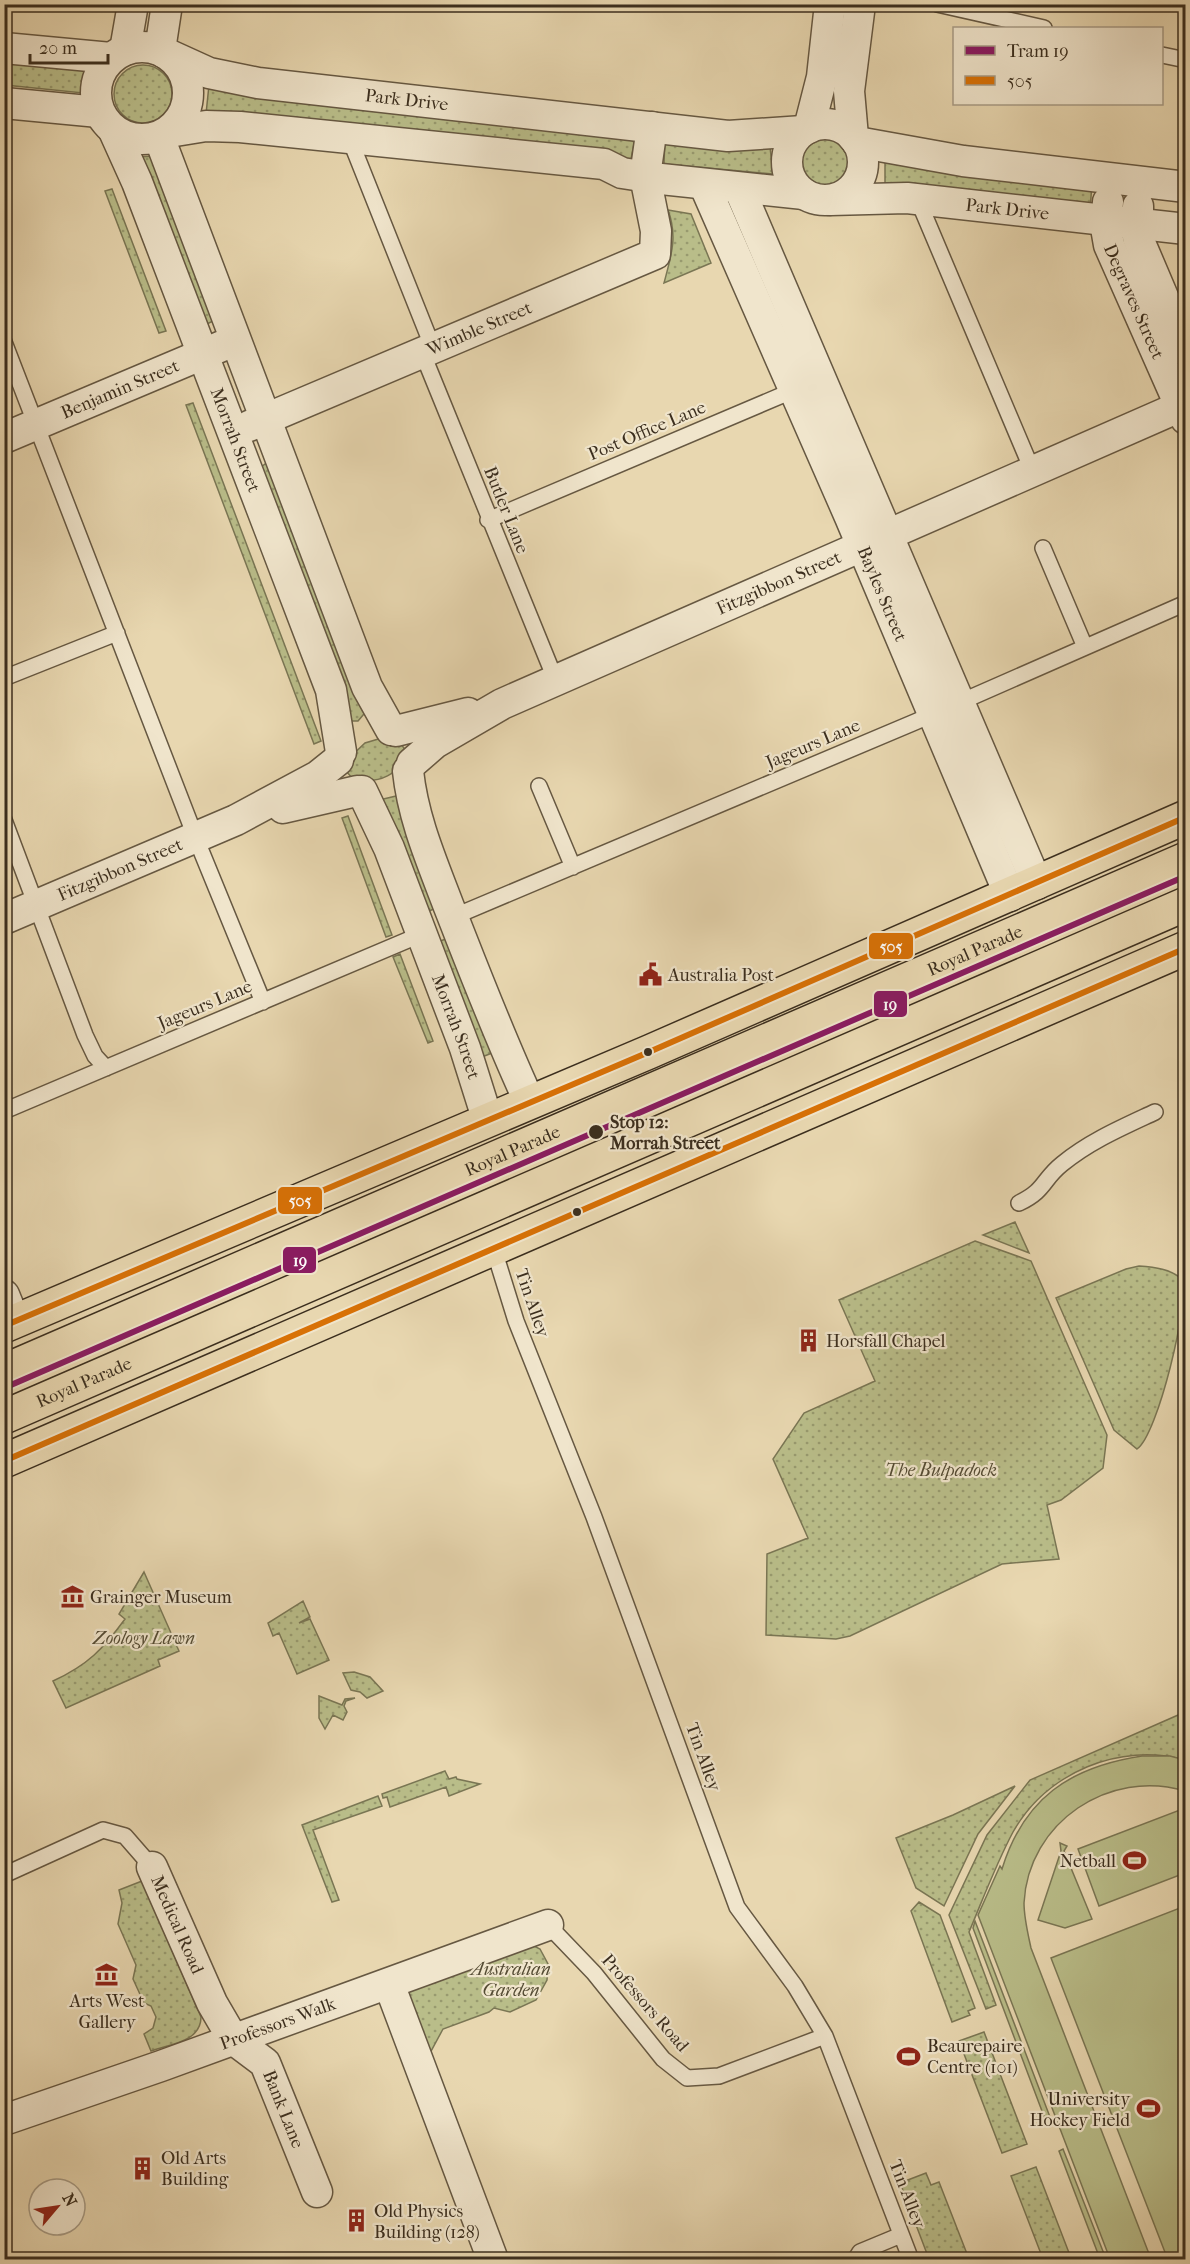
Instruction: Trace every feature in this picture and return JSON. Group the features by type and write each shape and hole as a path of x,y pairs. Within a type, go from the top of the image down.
{"main road":[{"name":"Royal Parade","path":"8,1317 488,1121 1024,890 1185,818"},
{"name":"Royal Parade","path":"14,1367 1185,859"},
{"name":"Bayles Street","path":"1024,890 1021,930 1046,1009"},
{"name":"Royal Parade","path":"6,1413 50,1397 1185,904"},
{"path":"908,940 923,973"},
{"path":"4,1461 1185,948"},
{"path":"8,1317 14,1367 50,1397 76,1430"}],"street":[{"path":"107,122 95,98 96,83 102,70 118,54 133,4"},
{"path":"163,52 167,4"},
{"path":"806,130 822,77 830,4"},
{"path":"860,4 849,91 855,139 862,160 859,178 847,193 817,197 791,178 788,158 795,138 806,130 832,125 855,139 963,161 1185,187"},
{"path":"4,48 118,54 137,47 163,52 181,69 189,91 187,106 180,120 164,134 144,140 129,138 107,122 4,103"},
{"name":"Park Drive","path":"163,52 209,73 258,82 737,137 806,130"},
{"name":"Morrah Street","path":"107,122 137,182 331,690 340,756"},
{"name":"Park Drive","path":"164,134 206,126 349,137 604,164 622,172 645,176 817,197 918,200 1185,229"},
{"path":"645,176 652,127"},
{"name":"Morrah Street","path":"164,134 236,340 367,687 394,731"},
{"name":"Wimble Street","path":"233,433 655,254 656,231 645,176"},
{"name":"Degraves Street","path":"1110,178 1106,220 1109,245 1184,410"},
{"name":"Degraves Street","path":"1140,182 1137,224 1142,248 1185,351"},
{"name":"Bayles Street","path":"704,184 794,390 875,541 1024,890"},
{"name":"Bayles Street","path":"739,188 822,379 875,541"},
{"name":"Benjamin Street","path":"4,438 236,340"},
{"name":"Fitzgibbon Street","path":"410,767 435,743 502,704 1033,472 1184,410"},
{"name":"Fitzgibbon Street","path":"394,731 502,704"},
{"path":"394,731 408,738 411,743 410,767 389,786 359,791 350,788 342,780 340,756 348,743 365,733 394,731"},
{"name":"Fitzgibbon Street","path":"4,919 236,820 318,776 340,756"},
{"name":"Morrah Street","path":"410,767 414,812 494,1023 530,1103"},
{"name":"Morrah Street","path":"359,791 386,841 468,1057 488,1121"},
{"name":"Fitzgibbon Street","path":"236,820 359,791"},
{"path":"421,933 454,918"},
{"name":"Medical Road","path":"152,1867 212,2003 233,2039"},
{"name":"Professors Walk","path":"4,2120 389,1984 548,1925"},
{"path":"389,1984 494,2259"},
{"name":"Bank Lane","path":"233,2039 264,2063 317,2192"}],"lane":[{"path":"937,4 1040,27"},
{"path":"1163,55 1185,60"},
{"name":"Butler Lane","path":"349,137 488,520 556,681"},
{"path":"918,200 1033,472"},
{"path":"4,342 195,836 262,1002"},
{"name":"Post Office Lane","path":"488,520 822,379"},
{"path":"1043,548 1085,647"},
{"name":"Jageurs Lane","path":"454,918 1185,603"},
{"path":"4,678 117,633"},
{"path":"539,786 573,867"},
{"path":"4,820 85,1035 95,1056 106,1068"},
{"name":"Jageurs Lane","path":"4,1111 421,933"},
{"path":"1019,1203 1037,1195 1059,1166 1081,1150 1155,1112"},
{"name":"Tin Alley","path":"494,1250 516,1321 594,1517 737,1907 795,1986 825,2036 911,2259"},
{"name":"Medical Road","path":"4,1875 103,1830 125,1836 152,1867"},
{"name":"Professors Road","path":"548,1925 594,1973 663,2059 687,2078 719,2076 825,2036"},
{"path":"855,2259 860,2252 901,2235"}],"green space":[{"path":"4,57 86,65 83,93 5,85"},
{"path":"137,65 149,65 164,73 172,88 172,100 164,115 149,123 137,123 122,115 114,100 114,88 122,73"},
{"path":"209,85 636,134 631,159 206,114"},
{"path":"827,134 838,136 851,147 856,163 854,174 843,187 827,192 816,190 803,179 798,163 800,152 811,139"},
{"path":"665,137 770,147 773,174 664,164"},
{"path":"160,156 217,319 205,325 135,157"},
{"path":"885,159 1092,183 1090,211 885,189"},
{"path":"112,189 166,331 159,333 105,191"},
{"path":"668,210 691,214 711,263 664,283 673,238"},
{"path":"193,403 321,741 314,744 186,405"},
{"path":"265,464 273,464 369,708 358,721 352,721 346,714 260,468"},
{"path":"385,737 397,740 404,748 403,758 399,765 388,776 380,779 353,779 346,771 345,762 365,743"},
{"path":"400,792 442,905 423,914 379,800 396,796"},
{"path":"348,816 392,935 386,937 342,818"},
{"path":"453,936 497,1051 477,1059 433,944"},
{"path":"400,954 433,1041 428,1043 393,957"},
{"path":"1015,1222 1029,1253 983,1235"},
{"name":"The Bulpadock","path":"975,1241 1031,1261 1107,1435 1103,1468 1061,1500 1047,1505 1059,1559 1002,1564 850,1636 836,1639 766,1635 767,1554 808,1538 773,1459 804,1413 875,1381 839,1300"},
{"path":"1139,1266 1173,1273 1182,1280 1183,1292 1177,1339 1163,1395 1145,1439 1137,1449 1114,1430 1056,1298 1126,1269"},
{"name":"Zoology Lawn","path":"144,1572 179,1651 158,1660 160,1666 66,1708 53,1681 76,1669 109,1639 125,1619 119,1614"},
{"path":"303,1601 310,1617 299,1623 310,1619 329,1660 297,1674 279,1633 273,1636 268,1623"},
{"path":"354,1672 370,1677 383,1691 367,1698 360,1692 351,1690 343,1673"},
{"path":"319,1696 342,1705 345,1699 355,1698 346,1701 344,1706 347,1712 343,1720 333,1715 325,1729 319,1718"},
{"path":"1185,1712 1185,1760 1160,1755 1135,1755 1111,1759 1065,1778 1027,1811 1013,1832 995,1869 969,1932 996,2005 986,2009 949,1915 987,1835 1030,1780"},
{"path":"1142,1756 1170,1756 1185,1760 1185,1791 1157,1786 1129,1787 1102,1795 1078,1808 1057,1826 1040,1848 1029,1874 1024,1903 1031,1948 1151,2259 1110,2259 978,1915 1000,1866 1002,1869 1011,1844 1037,1805 1053,1790 1093,1768"},
{"path":"445,1771 449,1779 456,1777 480,1784 449,1796 446,1787 390,1807 387,1797 383,1798 382,1794"},
{"path":"1015,1786 978,1834 944,1906 916,1888 896,1838"},
{"path":"378,1796 382,1806 313,1830 339,1900 332,1902 302,1825"},
{"name":"Netball","path":"1185,1808 1185,1873 1099,1906 1078,1849"},
{"path":"1060,1843 1067,1846 1064,1851 1092,1919 1065,1928 1038,1920 1061,1851"},
{"path":"142,1881 201,2017 200,2025 190,2037 151,2051 144,2034 153,2028 156,2017 151,2006 144,2003 133,1979 136,1965 118,1924 122,1903 119,1890"},
{"path":"919,1902 940,1915 975,2008 968,2011 970,2015 952,2022 911,1911"},
{"name":"University Hockey Field","path":"1185,1906 1185,2259 1168,2260 1051,1958"},
{"path":"975,1921 1050,2117 1045,2119 973,1928"},
{"name":"Australian Garden","path":"526,1942 540,1949 548,1964 547,1980 536,2000 510,2012 494,2008 443,2029 430,2053 403,1996 407,1984"},
{"path":"984,2032 1027,2144 1002,2153 959,2041"},
{"path":"1063,2149 1106,2259 1100,2259 1059,2151"},
{"path":"1036,2167 1071,2258 1043,2259 1011,2176"},
{"path":"926,2173 931,2185 939,2182 969,2259 929,2259 900,2183"}],"tram line":[{"name":"19","path":"4,1388 1186,876"}],"transit line":[{"name":"505","path":"4,1326 649,1052 1186,817"},
{"name":"505","path":"4,1461 1186,948"}],"place":[{"name":"Australia Post","path":"650,975"},
{"name":"Stop 12: Morrah Street","path":"596,1132"},
{"name":"Horsfall Chapel","path":"808,1341"},
{"name":"Grainger Museum","path":"72,1597"},
{"name":"Netball","path":"1134,1861"},
{"name":"Arts West Gallery","path":"107,1975"},
{"name":"Beaurepaire Centre (101)","path":"909,2056"},
{"name":"University Hockey Field","path":"1148,2109"},
{"name":"Old Arts Building","path":"143,2168"},
{"name":"Old Physics Building (128)","path":"356,2221"}]}
